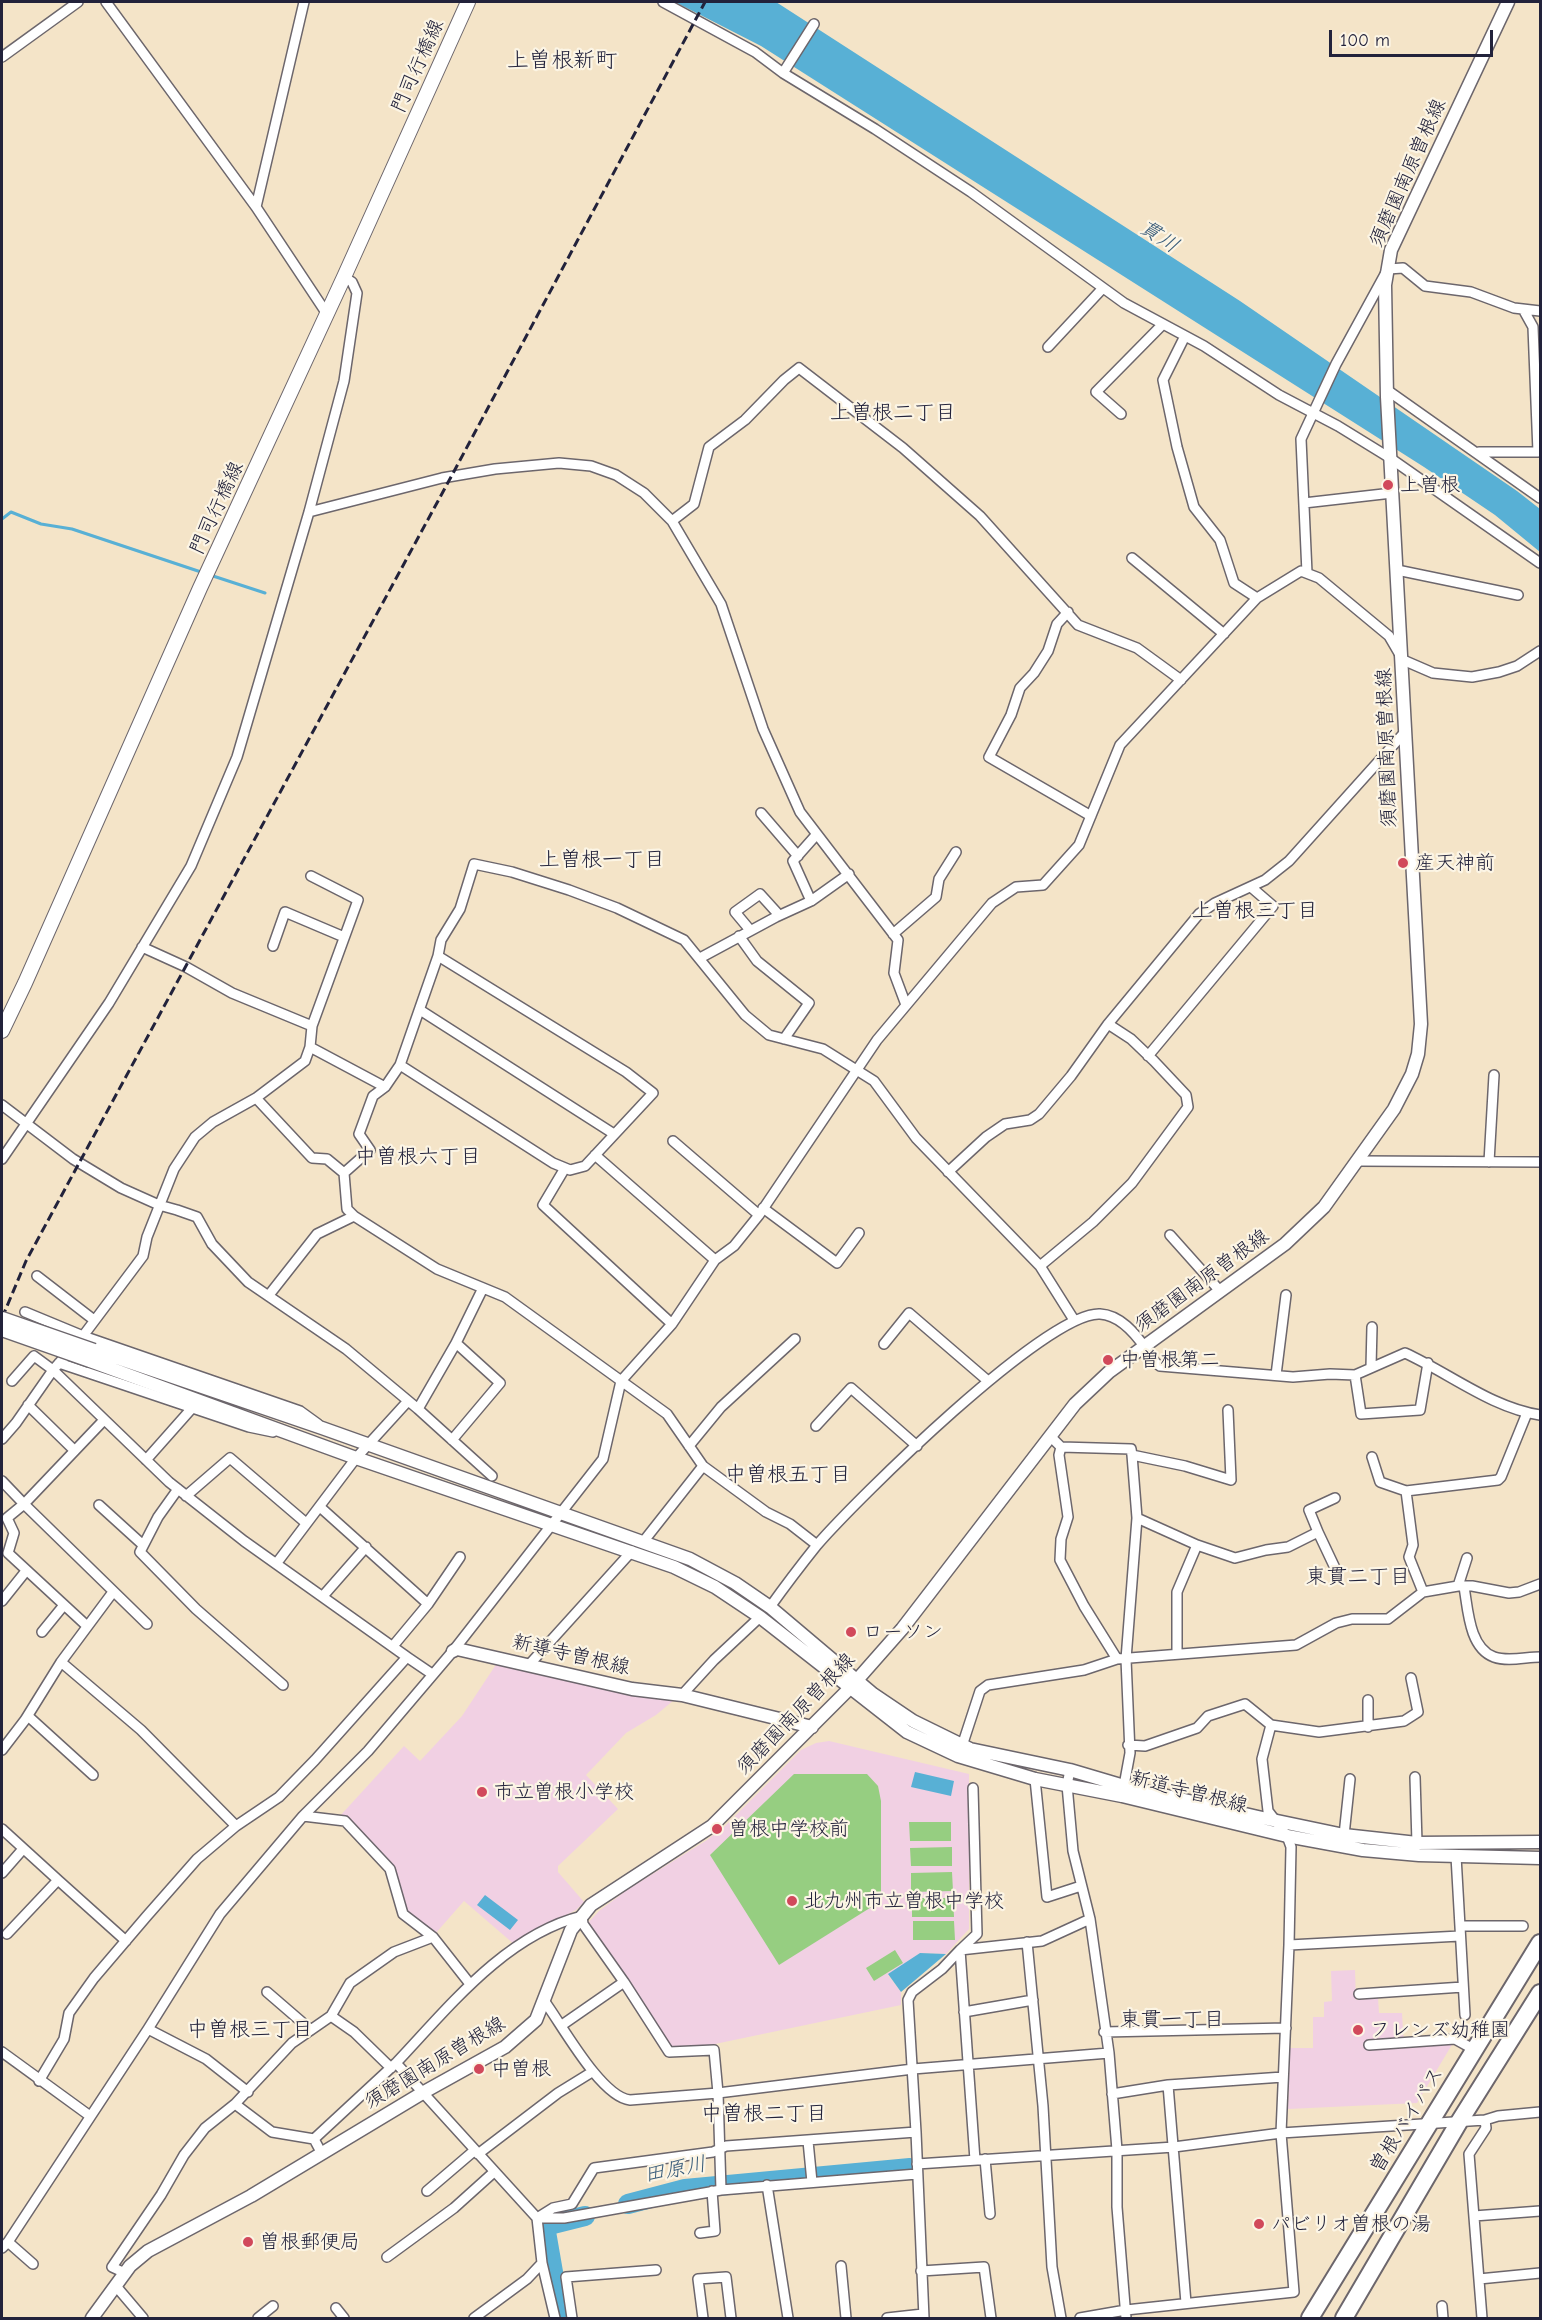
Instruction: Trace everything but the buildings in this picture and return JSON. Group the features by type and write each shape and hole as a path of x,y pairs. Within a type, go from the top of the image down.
{"highway":[{"name":"曽根バイパス","path":"1310,2319 1540,1943"},
{"path":"1344,2319 1459,2122 1540,1993"}],"main road":[{"name":"門司行橋線","path":"2,1031 468,2"},
{"name":"須磨園南原曽根線","path":"92,2319 115,2285 148,2251 251,2196 424,2092 506,2047 536,2020 545,2002 571,1930 591,1905 712,1826 812,1727 854,1684 902,1629 1075,1404 1101,1380 1285,1244 1324,1207 1394,1109 1412,1074 1418,1054 1421,1024 1403,660 1390,456 1385,285 1391,250 1410,206 1508,2"},
{"path":"2,1318 92,1356 356,1458 674,1567 715,1587 854,1684"},
{"path":"2,1330 322,1428 643,1542 712,1570 770,1607 854,1684"},
{"name":"新導寺曽根線","path":"453,1651 457,1649 632,1689 682,1695"},
{"name":"新道寺曽根線","path":"854,1684 913,1721 962,1746 1070,1770 1123,1791 1287,1836 1363,1850 1540,1858"},
{"name":"新道寺曽根線","path":"854,1684 907,1732 958,1756 1035,1779 1123,1791 1344,1835 1417,1843 1540,1842"},
{"path":"682,1695 812,1727"}],"street":[{"path":"106,2 256,207 327,314"},
{"path":"256,207 303,2"},
{"path":"663,2 785,70 971,192 1124,303 1185,336 1279,395 1314,409 1390,456 1540,563"},
{"path":"2,57 72,3"},
{"path":"785,70 814,24"},
{"path":"1307,573 1301,439 1336,364 1388,269 1403,268 1425,286 1471,292 1514,308 1540,311"},
{"path":"2,1159 109,1003 191,866 237,757 309,512 344,381 357,292 352,282 345,277"},
{"path":"1048,347 1103,288"},
{"path":"1479,452 1538,452 1533,327 1523,309"},
{"path":"1121,414 1096,392 1163,324"},
{"path":"1185,336 1174,361 1162,380 1177,447 1194,507 1220,540 1234,583 1257,598"},
{"path":"672,521 694,504 709,447 745,420 798,368 903,448 980,516 1078,625 1137,648 1180,680"},
{"path":"1387,393 1479,452 1540,498"},
{"path":"309,512 442,478 495,469 559,463 591,466 616,475 644,493 672,521 722,604 763,729 800,812 898,940 894,973 906,1005"},
{"path":"1304,503 1392,494"},
{"path":"1132,558 1224,634"},
{"path":"1397,570 1518,595"},
{"path":"33,2264 5,2245 148,2029 220,1914 303,1816 368,1751 453,1651 552,1526 603,1459 621,1381 672,1324 715,1260 734,1246 761,1212 878,1040 992,903 1016,887 1043,885 1079,845 1120,745 1180,680 1257,598 1300,571 1319,578 1389,636 1403,660 1432,673 1472,677 1499,672 1517,666 1540,651"},
{"path":"1068,612 1057,624 1048,651 1034,673 1020,688 1011,715 989,757 1091,816"},
{"path":"948,1172 986,1137 1005,1124 1030,1120 1039,1114 1071,1076 1108,1024 1199,914 1215,903 1265,880 1290,861 1405,732"},
{"path":"761,813 798,856"},
{"path":"811,902 793,861 817,834"},
{"path":"893,934 936,897 939,879 956,852"},
{"path":"344,1173 370,1150 359,1134 374,1096 385,1087 400,1065 438,956 441,940 460,909 474,864 512,872 617,908 684,940 746,1015 769,1035 823,1049 874,1081 916,1138 1040,1266 1074,1320"},
{"path":"700,958 779,915 811,902 849,874"},
{"path":"2,1439 143,1256 159,1205 174,1169 195,1137 213,1122 256,1098 305,1061 310,1047 312,1026 358,900 311,876"},
{"path":"1148,1056 1273,906 1251,887"},
{"path":"750,930 735,912 760,894 779,915"},
{"path":"273,946 285,912 344,937"},
{"path":"739,936 758,961 809,1003 784,1039"},
{"path":"142,947 186,967 232,993 312,1026"},
{"path":"400,1065 553,1163 570,1170 585,1166 653,1093 626,1072 438,956"},
{"path":"420,1010 614,1134"},
{"path":"1040,1266 1093,1222 1132,1184 1188,1107 1186,1095 1131,1039 1108,1024"},
{"path":"310,1047 385,1087"},
{"path":"1489,1162 1494,1075"},
{"path":"256,1098 312,1158 327,1159 344,1173 347,1209 354,1216 437,1269 505,1297 667,1414 703,1466 766,1512 790,1524 817,1545"},
{"path":"2,1106 74,1159 121,1188 196,1218 218,1251 248,1282 346,1349 492,1476"},
{"path":"673,1141 761,1212 837,1263 859,1233"},
{"path":"595,1155 715,1260"},
{"path":"1359,1161 1540,1162"},
{"path":"565,1168 543,1205 672,1324"},
{"path":"269,1295 317,1234 354,1216"},
{"path":"1170,1235 1220,1292"},
{"path":"37,1276 94,1320"},
{"path":"417,1409 456,1343 483,1288"},
{"path":"1276,1375 1286,1295"},
{"path":"25,1312 83,1336 300,1411 322,1428"},
{"path":"884,1344 909,1313 988,1381"},
{"path":"770,1607 817,1545 850,1510 988,1381 1056,1329 1074,1320 1096,1314 1116,1318 1123,1322 1160,1366 1293,1377 1330,1374 1355,1375 1405,1353 1428,1363 1463,1386 1527,1413 1540,1415"},
{"path":"1371,1367 1372,1327"},
{"path":"689,1446 721,1407 795,1339"},
{"path":"452,1440 500,1383 456,1343"},
{"path":"12,1381 34,1356 56,1366 193,1407 249,1427 310,1440"},
{"path":"1355,1375 1360,1414 1420,1410 1428,1363"},
{"path":"56,1366 104,1420 182,1492 276,1564 432,1674"},
{"path":"816,1426 851,1389 917,1446"},
{"path":"276,1564 356,1458 408,1401"},
{"path":"28,1405 74,1450"},
{"path":"146,1460 193,1407"},
{"path":"1132,1455 1185,1466 1231,1480 1228,1410"},
{"path":"1371,1457 1380,1482 1406,1491 1498,1479 1501,1477 1527,1413"},
{"path":"87,1626 5,1552 14,1533 7,1518 24,1504 104,1420"},
{"path":"1050,1436 1061,1447 1131,1449 1137,1518 1122,1659 1130,1753 1123,1791"},
{"path":"1061,1447 1059,1455 1068,1517 1061,1539 1060,1560 1084,1606 1122,1659"},
{"path":"283,1685 196,1609 140,1552 158,1517 182,1492 230,1458 306,1523"},
{"path":"643,1542 703,1466"},
{"path":"2,1481 147,1624"},
{"path":"1406,1491 1413,1536 1409,1557 1423,1592"},
{"path":"1335,1498 1309,1510 1335,1568"},
{"path":"99,1505 143,1545"},
{"path":"320,1507 428,1604"},
{"path":"1137,1518 1197,1545 1235,1557 1288,1547 1318,1532"},
{"path":"1176,1653 1177,1592 1197,1545"},
{"path":"323,1596 366,1547"},
{"path":"528,1666 632,1551"},
{"path":"393,1646 428,1604 460,1557"},
{"path":"1467,1558 1461,1587 1476,1640 1484,1651 1494,1657 1510,1659 1540,1657"},
{"path":"2,1601 26,1571"},
{"path":"962,1746 980,1691 988,1685 1084,1670 1122,1659 1296,1645 1336,1623 1352,1619 1388,1619 1423,1592 1472,1586 1509,1593 1519,1592 1540,1584"},
{"path":"2,1750 28,1716 61,1662 113,1592"},
{"path":"42,1632 64,1605"},
{"path":"682,1695 714,1660 760,1617"},
{"path":"39,2081 64,2039 69,2013 94,1978 126,1941 197,1860 236,1826 279,1797 407,1657"},
{"path":"61,1662 141,1730 236,1826"},
{"path":"1128,1745 1145,1746 1197,1728 1208,1716 1245,1704 1271,1725 1318,1732 1404,1721 1418,1712 1411,1678"},
{"path":"1368,1700 1368,1727"},
{"path":"28,1716 93,1775"},
{"path":"1080,2319 1126,2314 1186,2303 1294,2292 1281,2133 1290,1945 1291,1847 1287,1836 1268,1811 1262,1759 1271,1725"},
{"path":"1070,1770 1067,1785 1073,1851 1090,1919 1104,2032 1109,2053 1117,2150 1117,2207 1126,2314"},
{"path":"1415,1777 1417,1843"},
{"path":"1035,1779 1047,1897 1082,1886"},
{"path":"1344,1835 1350,1779"},
{"path":"887,2319 923,2316 908,2000 912,1992 942,1969 977,1934 973,1788"},
{"path":"303,1816 345,1821 390,1869 403,1914 433,1937 470,1984"},
{"path":"2,1829 126,1941"},
{"path":"2,1872 23,1849"},
{"path":"1456,1856 1465,2015"},
{"path":"8,1934 58,1880"},
{"path":"314,2139 393,2065 476,1976 520,1945 560,1922 582,1916 583,1923 669,2052 714,2050 721,2149 716,2190 715,2231 700,2233"},
{"path":"960,1950 1042,1941 1090,1919"},
{"path":"1290,1945 1523,1926"},
{"path":"125,2273 112,2267 161,2195 183,2155 205,2128 236,2104 292,2043 331,2016 350,1983 394,1952 433,1937"},
{"path":"1027,1942 1039,2059 1052,2266 1060,2319"},
{"path":"960,1950 968,2065 980,2160 990,2214"},
{"path":"562,2025 624,1982"},
{"path":"1359,1994 1463,1987"},
{"path":"267,1992 311,2030"},
{"path":"964,2012 1033,2000"},
{"path":"545,2002 592,2072 622,2099 718,2093 913,2069 1109,2053"},
{"path":"331,2016 354,2032 424,2092 537,2218 542,2263 555,2319"},
{"path":"1104,2032 1286,2028"},
{"path":"148,2029 206,2060 248,2092"},
{"path":"1369,2045 1455,2039 1475,2050"},
{"path":"2,2052 90,2116"},
{"path":"427,2191 558,2092 592,2072"},
{"path":"1112,2094 1168,2085 1283,2078"},
{"path":"1168,2085 1186,2303"},
{"path":"236,2104 272,2132 314,2139"},
{"path":"917,2164 1174,2146 1281,2133 1485,2120 1498,2116 1540,2112"},
{"path":"1482,2319 1469,2154 1486,2128 1485,2120"},
{"path":"537,2218 553,2208 572,2204 594,2168 713,2152 726,2146 916,2132"},
{"path":"314,2139 322,2154"},
{"path":"808,2141 812,2182"},
{"path":"387,2257 454,2208 494,2172"},
{"path":"537,2218 564,2218 716,2190 917,2174"},
{"path":"767,2185 788,2319"},
{"path":"1474,2216 1540,2211"},
{"path":"474,2319 527,2279 542,2263"},
{"path":"841,2266 846,2319"},
{"path":"921,2271 984,2268 991,2319"},
{"path":"547,2281 566,2277 656,2270"},
{"path":"1479,2279 1540,2273"},
{"path":"566,2277 572,2319"},
{"path":"703,2319 698,2279 726,2277 731,2319"},
{"path":"115,2285 143,2319"},
{"path":"258,2319 273,2306"},
{"path":"1442,2306 1443,2319"},
{"path":"336,2308 344,2319"}],"shaded area":[{"name":"市立曽根小学校","path":"497,1663 674,1700 656,1715 626,1733 586,1775 618,1809 558,1866 558,1872 584,1902 576,1910 537,1930 515,1945 464,1901 435,1934 406,1913 397,1877 387,1859 354,1826 339,1817 404,1746 420,1761 462,1716"},
{"name":"北九州市立曽根中学校","path":"829,1741 969,1774 969,1929 946,1954 920,1953 888,1975 901,1992 901,2005 715,2044 670,2051 610,1953 587,1924 599,1911 627,1890 707,1840 725,1826 801,1750 816,1743"},
{"name":"フレンズ幼稚園","path":"1355,1970 1356,2000 1378,1998 1379,2013 1402,2013 1404,2047 1453,2043 1417,2103 1288,2109 1290,2048 1313,2048 1313,2017 1324,2017 1324,2002 1332,2001 1331,1971"}],"green space":[{"path":"794,1774 867,1774 878,1786 881,1801 881,1901 779,1965 710,1855"},
{"path":"909,1822 951,1822 951,1841 910,1841"},
{"path":"952,1847 952,1866 911,1866 910,1848"},
{"path":"952,1872 953,1891 911,1892 911,1873"},
{"path":"912,1898 953,1898 954,1917 912,1917"},
{"path":"913,1921 954,1921 955,1940 913,1940"},
{"path":"895,1950 903,1963 874,1981 866,1968"}],"water":[{"path":"675,2 776,2 1240,301 1517,491 1540,509 1540,552 1495,515 1424,467 761,46"},
{"path":"915,1772 954,1781 951,1796 911,1787"},
{"path":"485,1895 518,1920 510,1930 477,1905"},
{"path":"920,1953 946,1954 901,1992 888,1974"}],"waterway":[{"path":"2,519 11,512 41,524 72,529 204,573"},
{"path":"210,575 265,593"},
{"name":"田原川","path":"628,2204 685,2189 910,2168"},
{"name":"田原川","path":"561,2318 545,2226 585,2216"}],"railway":[{"path":"2,1318 26,1261 451,477 705,2"}],"place":[{"name":"上曽根","path":"1388,485"},
{"name":"産天神前","path":"1403,863"},
{"name":"中曽根第二","path":"1108,1360"},
{"name":"ローソン","path":"851,1632"},
{"name":"市立曽根小学校","path":"482,1792"},
{"name":"曽根中学校前","path":"717,1829"},
{"name":"北九州市立曽根中学校","path":"792,1901"},
{"name":"フレンズ幼稚園","path":"1358,2030"},
{"name":"中曽根","path":"479,2069"},
{"name":"パビリオ曽根の湯","path":"1259,2224"},
{"name":"曽根郵便局","path":"248,2242"}],"district":[{"name":"上曽根新町","path":"562,61"},
{"name":"上曽根二丁目","path":"893,413"},
{"name":"上曽根一丁目","path":"602,860"},
{"name":"上曽根三丁目","path":"1255,911"},
{"name":"中曽根六丁目","path":"418,1157"},
{"name":"中曽根五丁目","path":"788,1475"},
{"name":"東貫二丁目","path":"1358,1577"},
{"name":"東貫一丁目","path":"1172,2020"},
{"name":"中曽根三丁目","path":"250,2030"},
{"name":"中曽根二丁目","path":"764,2114"}],"water label":[{"name":"貫川","path":"1159,237"}]}
